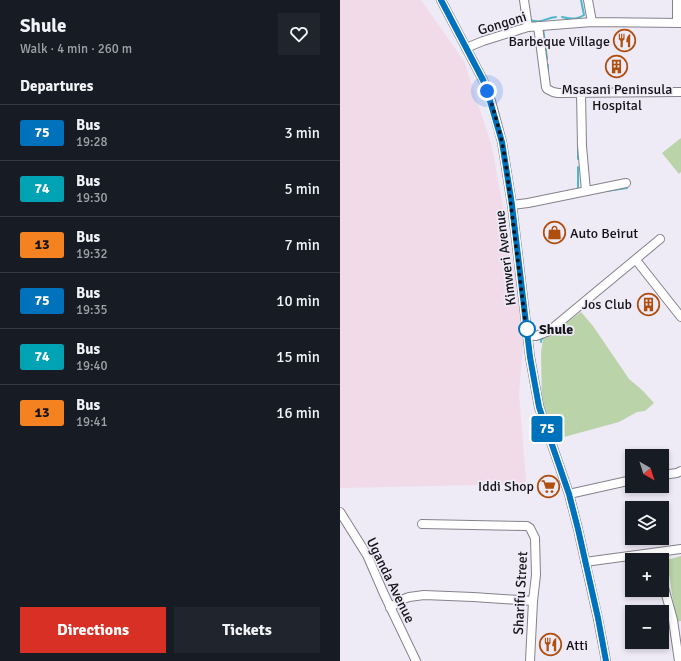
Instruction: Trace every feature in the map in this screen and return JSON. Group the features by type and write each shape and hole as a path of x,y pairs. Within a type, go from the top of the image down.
{"street":[{"name":"Kimweri Avenue","path":"441,0 483,80 502,142 512,205 530,357 539,407 569,494 598,618 606,661"},
{"path":"524,0 528,26"},
{"path":"588,0 592,22"},
{"path":"538,26 592,22 679,23 677,0"},
{"name":"Gongoni","path":"466,48 528,26 538,26 546,87 548,90 558,93 681,92"},
{"path":"581,93 582,146 586,191"},
{"path":"512,205 528,204 626,183"},
{"path":"528,335 536,336 549,331 660,239"},
{"path":"636,260 681,317"},
{"path":"669,474 681,471"},
{"path":"569,494 625,482"},
{"name":"Uganda Avenue","path":"340,512 367,555 390,608 416,661"},
{"name":"Sharifu Street","path":"422,524 526,526 530,528 535,538 536,575 530,661"},
{"path":"667,553 681,549"},
{"path":"585,562 625,559"},
{"path":"390,608 401,600 409,597 424,595 533,601"},
{"path":"667,597 673,620 679,661"}],"shaded area":[{"path":"340,0 421,0 464,61 492,147 525,320 519,394 526,480 524,484 340,488"}],"green space":[{"path":"681,138 681,172 679,174 662,153"},
{"path":"581,312 593,326 629,379 654,403 645,411 637,412 619,422 553,440 542,409 541,352 543,340"},
{"path":"681,556 681,621 676,622 669,574 669,559"}],"waterway":[{"path":"562,17 573,18 584,15 581,0"},
{"path":"521,5 523,20"},
{"path":"530,20 541,21 556,17"},
{"path":"543,28 547,59"},
{"path":"548,65 548,72"},
{"path":"578,148 578,159"},
{"path":"578,167 578,188"},
{"path":"606,191 627,188"},
{"path":"541,342 541,340 546,336"}],"bus line":[{"name":"75","path":"441,0 483,80 502,142 512,205 530,357 539,407 569,494 598,618 606,661"}],"place":[{"name":"Barbeque Village","path":"625,41"},
{"name":"Msasani Peninsula Hospital","path":"617,67"},
{"name":"Auto Beirut","path":"555,233"},
{"name":"Jos Club","path":"648,304"},
{"name":"Shule","path":"527,329"},
{"name":"Iddi Shop","path":"549,486"},
{"name":"Atti","path":"550,645"}],"route":[{"path":"487,91 497,122 506,165 528,335 527,329"}]}
